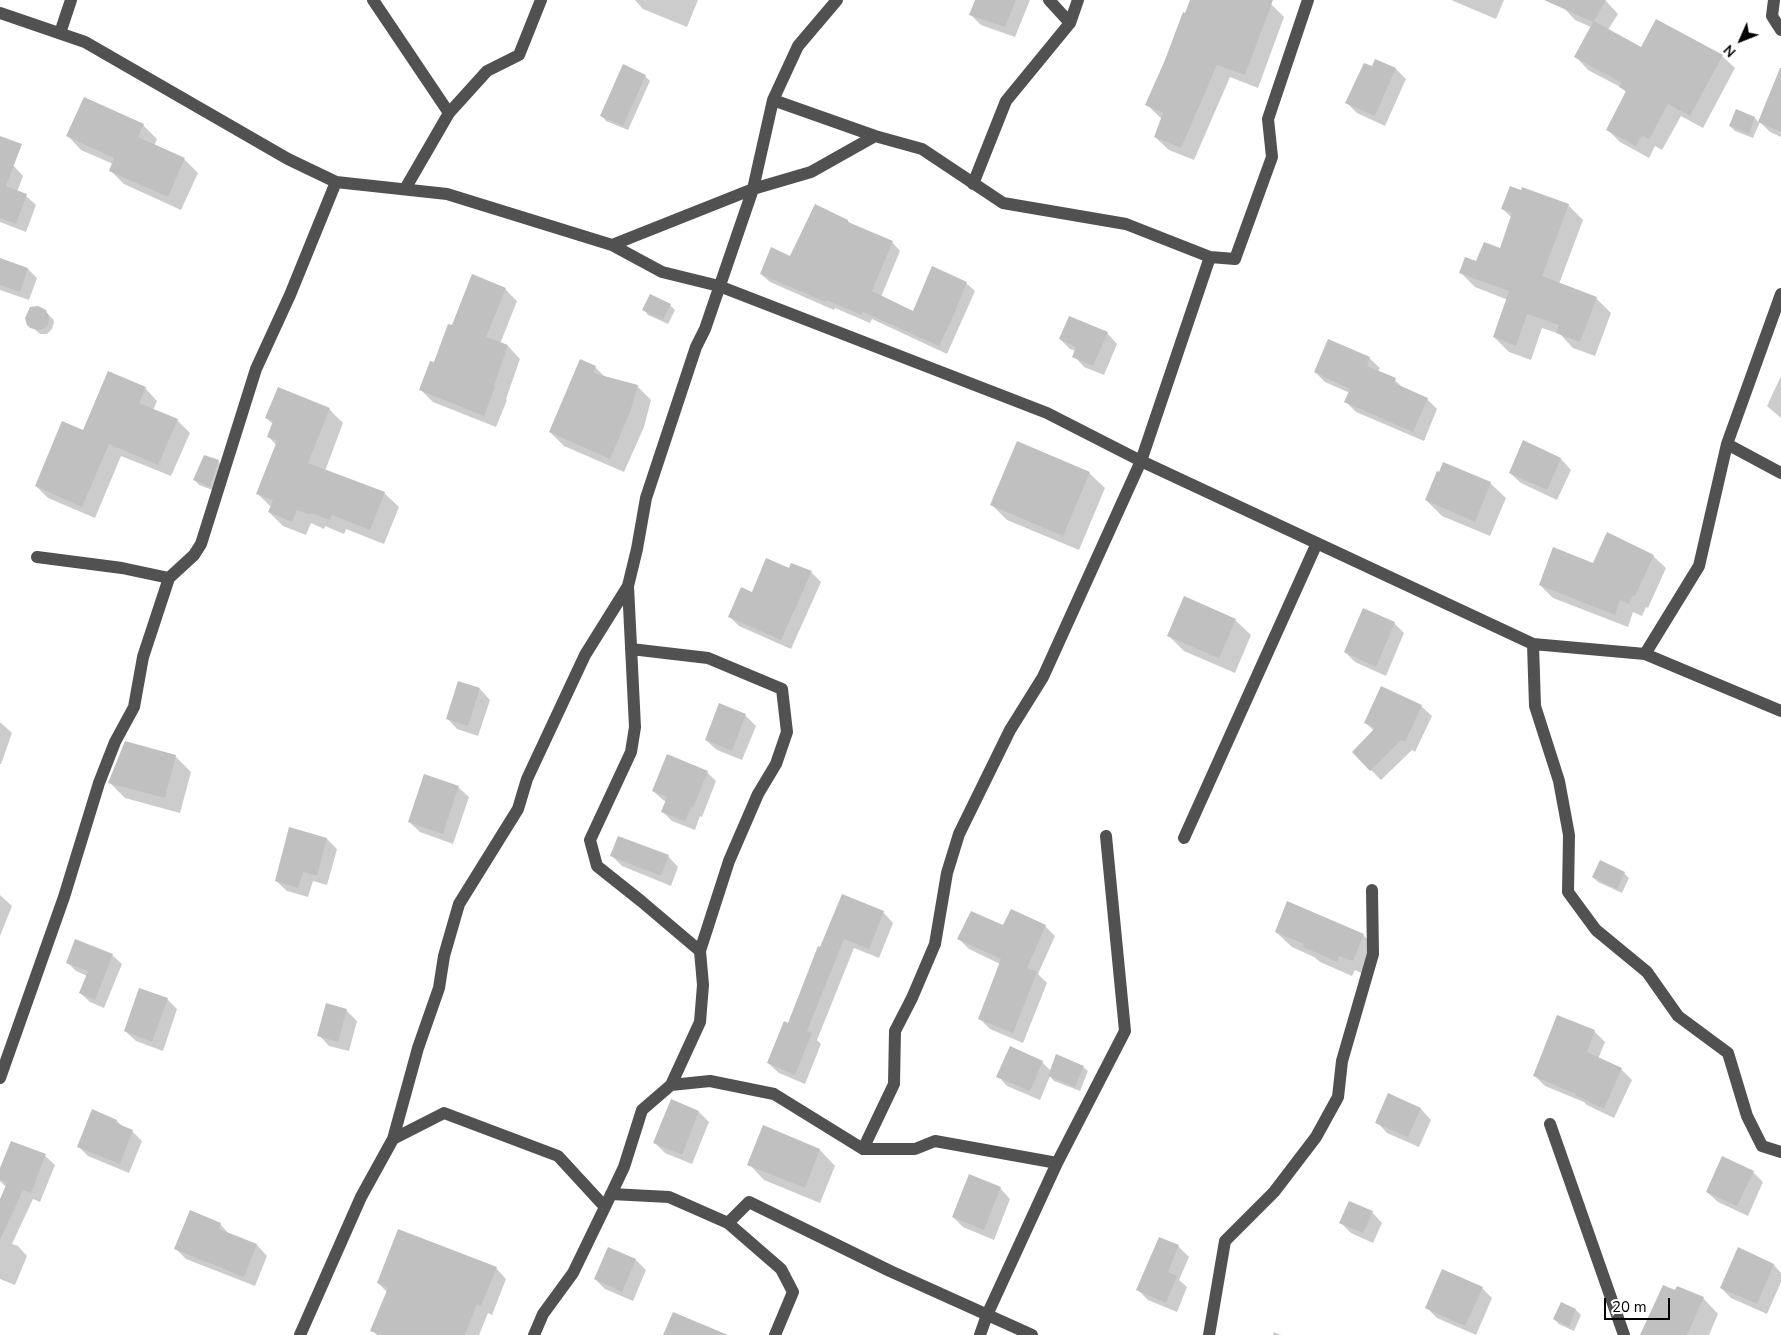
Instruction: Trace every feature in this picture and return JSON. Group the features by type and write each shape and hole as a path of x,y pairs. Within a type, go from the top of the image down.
{"street":[{"path":"60,33 72,0"},
{"path":"373,0 449,113"},
{"path":"405,190 449,113 487,71 519,55 541,0"},
{"path":"700,952 642,901 597,866 590,840 631,752 635,727 628,586 646,498 696,348 705,329 753,189 773,100 798,46 837,0"},
{"path":"1049,0 1070,23"},
{"path":"973,184 1006,101 1070,23 1078,0"},
{"path":"773,100 875,136 922,148 1003,203 1126,224 1210,257 1235,259 1272,156 1268,119 1308,0"},
{"path":"1774,0 1772,16 1781,30"},
{"path":"0,13 84,42 288,159 336,182 446,194 612,245 662,272 719,286 1047,413 1140,461 1533,644 1646,654 1781,711"},
{"path":"612,245 753,189 811,172 875,136"},
{"path":"0,1078 64,897 99,783 115,742 134,707 143,657 169,578 194,555 200,544 256,368 290,295 336,182"},
{"path":"863,1149 894,1084 895,1032 935,944 947,873 959,834 1010,730 1043,677 1140,461 1210,257"},
{"path":"1646,654 1699,566 1727,444 1781,294"},
{"path":"1727,444 1781,473"},
{"path":"1184,838 1317,543"},
{"path":"37,558 122,568 169,578"},
{"path":"300,1335 303,1324 361,1197 393,1139 418,1048 439,988 444,956 459,904 518,809 527,779 585,655 628,586"},
{"path":"1533,644 1535,706 1560,781 1569,835 1568,892 1596,930 1647,972 1678,1016 1728,1053 1746,1116 1762,1146 1781,1152"},
{"path":"534,1335 543,1314 573,1273 605,1208 624,1167 642,1110 671,1085 700,1022 703,985 700,952 729,861 758,794 776,764 787,732 782,689 708,658 631,649"},
{"path":"980,1335 987,1315 1057,1163 1125,1031 1106,836"},
{"path":"1209,1335 1225,1241 1274,1192 1316,1137 1338,1096 1342,1061 1373,954 1372,890"},
{"path":"671,1085 710,1081 774,1094 863,1149 915,1149 935,1141 1057,1163"},
{"path":"393,1139 444,1114 558,1156 605,1208"},
{"path":"1550,1124 1624,1335"},
{"path":"611,1194 669,1197 728,1223 780,1269 793,1292 775,1335"},
{"path":"728,1223 749,1202 890,1271 1032,1335"}],"building":[{"path":"975,0 1016,0 1005,27 969,15"},
{"path":"1190,0 1273,0 1245,75 1217,65 1181,148 1154,137 1163,113 1145,105 1183,12 1185,13"},
{"path":"1544,0 1606,0 1594,21 1641,47 1656,19 1723,55 1690,116 1668,104 1649,139 1642,135 1636,146 1606,130 1626,91 1619,87 1622,83 1574,57 1593,22"},
{"path":"1375,59 1396,68 1375,116 1345,103 1364,63 1372,66"},
{"path":"623,64 646,75 623,126 600,116"},
{"path":"1781,68 1781,132 1758,122"},
{"path":"84,97 144,124 138,137 185,158 168,197 109,171 114,158 66,136"},
{"path":"1736,109 1755,117 1749,134 1729,126"},
{"path":"0,136 22,144 6,186 27,194 16,224 0,218"},
{"path":"1510,186 1521,190 1522,187 1569,204 1542,276 1597,297 1580,342 1556,333 1559,325 1527,314 1516,346 1493,337 1509,291 1459,273 1465,257 1476,261 1484,242 1500,248 1512,213 1501,209"},
{"path":"815,204 848,220 848,222 893,241 872,291 913,311 932,266 967,282 939,346 863,312 862,315 826,300 826,302 760,274 771,247 790,256"},
{"path":"0,258 28,268 20,292 0,285"},
{"path":"472,274 506,288 486,337 508,345 484,416 419,390 430,361 434,362 448,324 452,325"},
{"path":"650,294 671,304 663,320 642,310"},
{"path":"38,306 46,310 49,317 48,325 38,330 30,328 25,318 30,307"},
{"path":"1069,316 1108,332 1093,366 1072,357 1076,347 1059,339"},
{"path":"1328,339 1370,357 1367,366 1396,378 1394,383 1428,398 1413,432 1344,402 1350,389 1314,372"},
{"path":"580,359 596,366 593,373 638,385 630,412 610,459 549,432"},
{"path":"108,371 146,387 139,403 178,419 158,465 109,444 82,507 35,486 62,421 83,430"},
{"path":"278,387 330,408 308,463 385,492 370,530 332,515 330,520 297,510 292,522 268,512 273,500 256,494 277,441 267,437 273,421 265,418"},
{"path":"1523,440 1561,458 1547,490 1509,473"},
{"path":"1017,441 1090,472 1063,536 990,505"},
{"path":"204,455 219,460 210,487 193,480"},
{"path":"1443,462 1491,482 1475,522 1425,500 1437,471 1439,472"},
{"path":"1607,532 1654,555 1635,596 1633,595 1629,604 1620,600 1615,615 1539,585 1553,547 1593,563"},
{"path":"766,558 789,568 791,563 812,571 781,640 728,617 741,587 752,592"},
{"path":"1184,596 1236,619 1219,658 1167,636"},
{"path":"1363,608 1395,622 1376,667 1344,652"},
{"path":"458,681 480,688 468,726 446,719"},
{"path":"1381,686 1422,705 1405,742 1401,740 1370,771 1352,752 1375,728 1364,723"},
{"path":"719,703 746,714 732,751 705,740"},
{"path":"125,741 176,755 165,798 108,783"},
{"path":"667,754 708,771 693,808 691,807 685,821 661,812 667,797 652,791"},
{"path":"424,774 459,786 443,834 408,822"},
{"path":"289,827 327,838 317,876 303,872 298,888 275,881"},
{"path":"618,836 669,855 661,876 610,856"},
{"path":"1600,860 1625,872 1617,889 1592,877"},
{"path":"842,894 884,911 869,949 844,939 807,1031 812,1033 795,1075 767,1063 784,1021 788,1023 818,946 820,947"},
{"path":"1287,901 1364,934 1353,961 1339,956 1337,962 1303,947 1304,944 1275,932"},
{"path":"1011,909 1046,925 1027,968 1037,972 1013,1033 978,1019 1001,959 957,939 971,911 1003,925"},
{"path":"75,939 113,954 95,1000 79,993 88,971 66,963"},
{"path":"139,988 168,998 152,1042 124,1031"},
{"path":"326,1003 347,1009 338,1042 317,1036"},
{"path":"1557,1015 1595,1030 1587,1052 1622,1068 1604,1109 1576,1094 1533,1076"},
{"path":"1010,1046 1043,1061 1030,1091 996,1077"},
{"path":"1056,1054 1084,1066 1075,1087 1048,1076"},
{"path":"1388,1093 1421,1108 1408,1137 1375,1123"},
{"path":"671,1099 699,1111 682,1155 653,1143"},
{"path":"92,1109 117,1120 116,1123 133,1130 120,1164 77,1147"},
{"path":"763,1125 820,1149 805,1188 747,1165"},
{"path":"11,1141 46,1154 31,1193 23,1190 0,1240 0,1199 7,1183 0,1180 0,1168"},
{"path":"1722,1156 1754,1171 1737,1206 1706,1192"},
{"path":"969,1174 1001,1187 984,1230 952,1217"},
{"path":"1349,1201 1373,1211 1363,1233 1339,1223"},
{"path":"190,1210 221,1223 219,1229 257,1244 244,1277 174,1249"},
{"path":"398,1229 497,1267 481,1306 477,1304 465,1335 381,1335 370,1331 388,1288 377,1283"},
{"path":"1159,1237 1179,1245 1168,1272 1177,1276 1166,1303 1136,1290"},
{"path":"608,1247 636,1259 622,1292 594,1279"},
{"path":"1738,1247 1774,1264 1757,1304 1720,1288"},
{"path":"1442,1269 1483,1287 1465,1326 1425,1308"},
{"path":"1663,1285 1675,1290 1677,1286 1704,1297 1687,1335 1640,1335"},
{"path":"1561,1302 1576,1309 1569,1327 1553,1319"},
{"path":"673,1312 728,1335 663,1335"}]}
